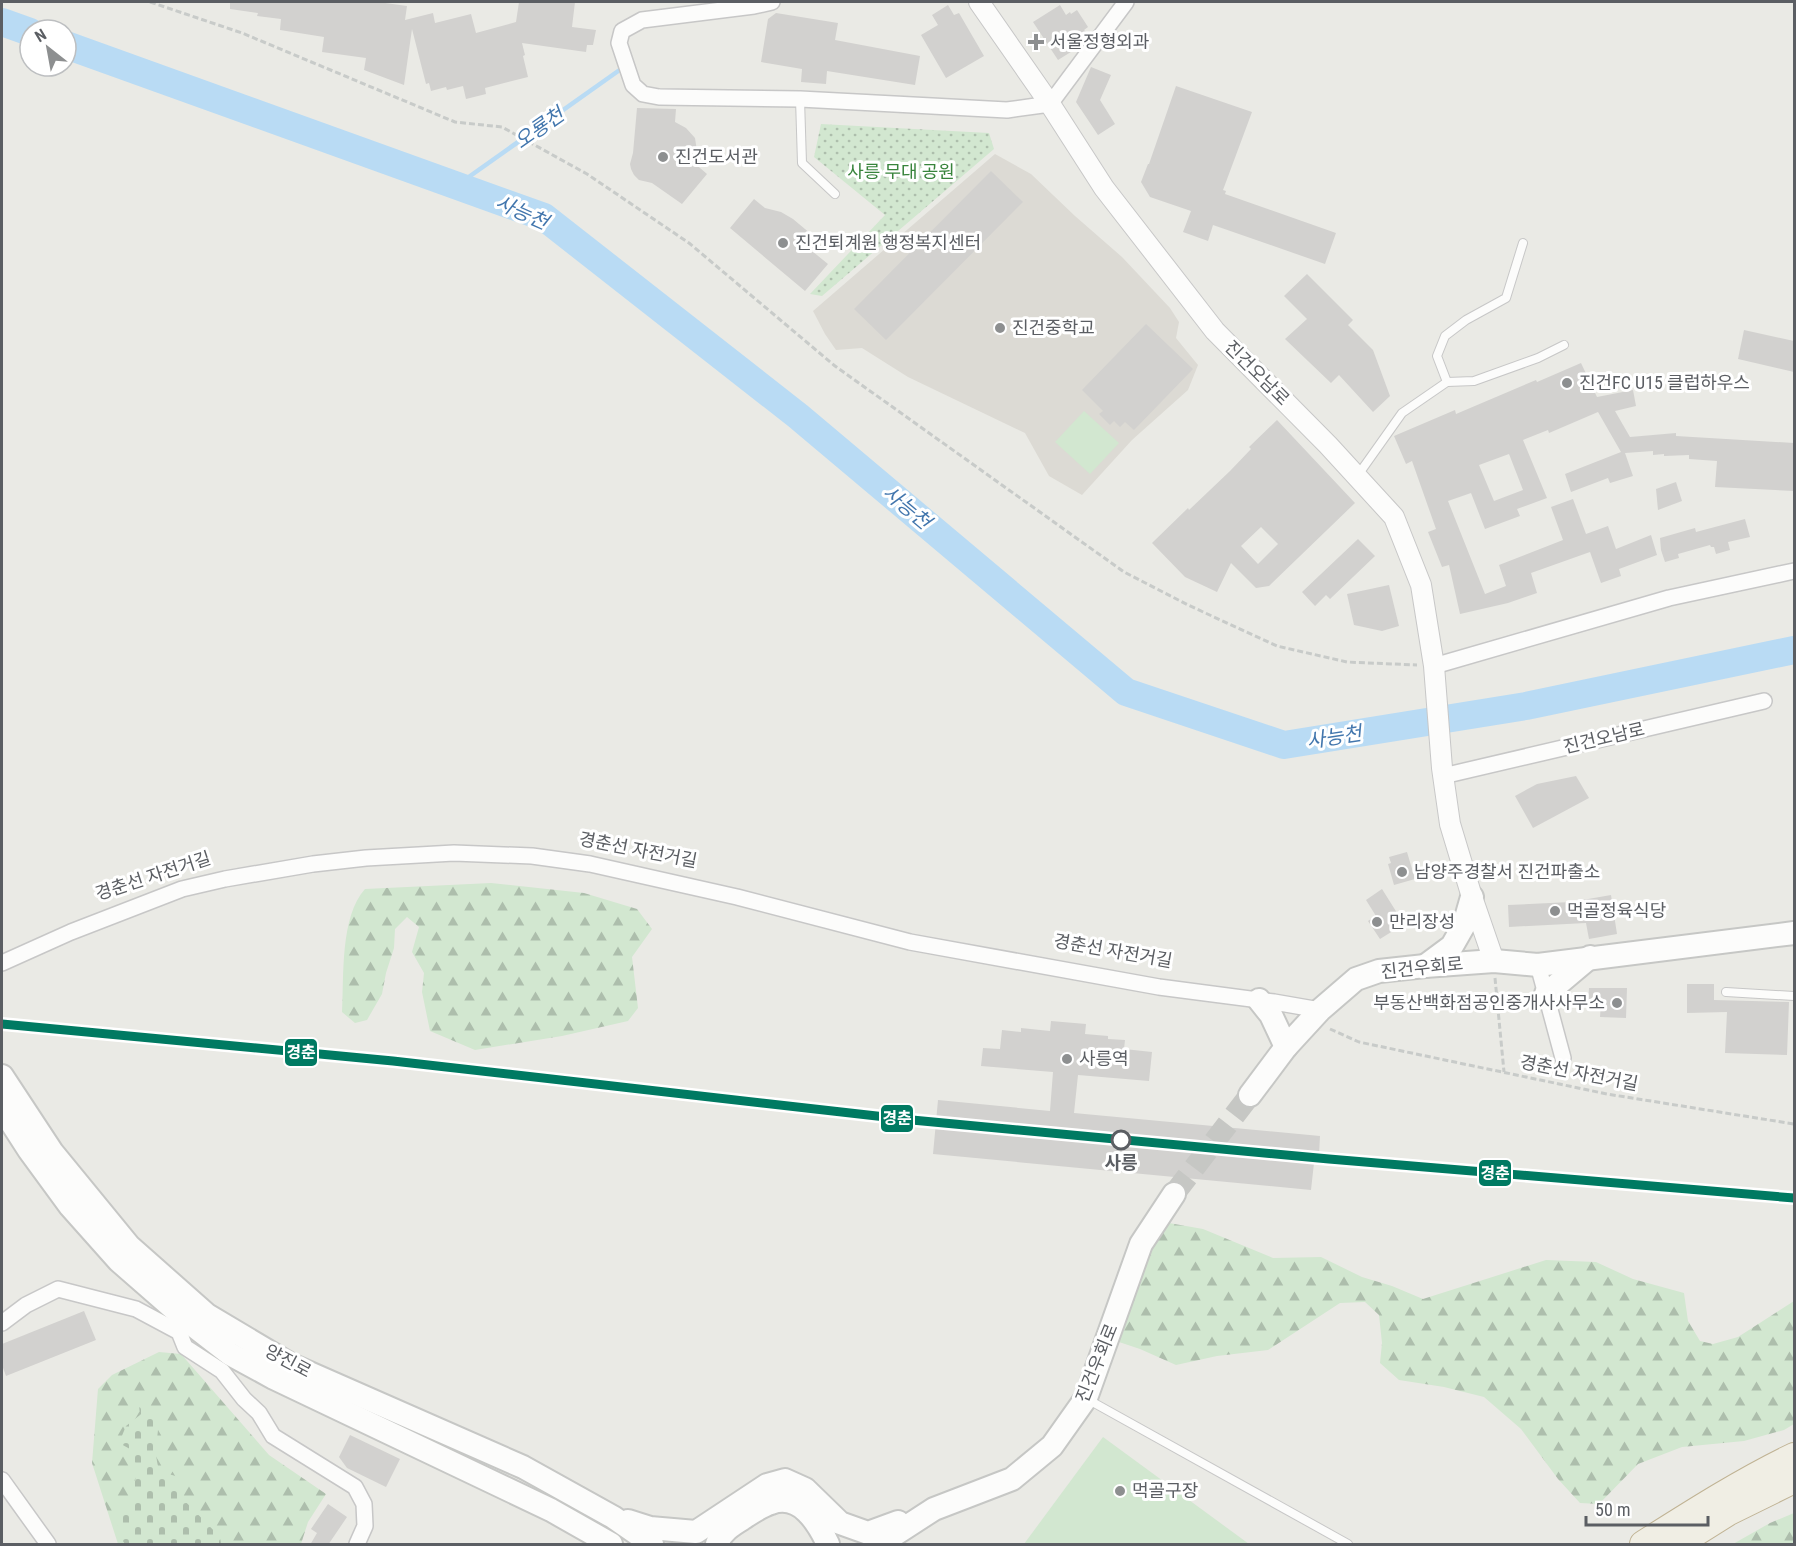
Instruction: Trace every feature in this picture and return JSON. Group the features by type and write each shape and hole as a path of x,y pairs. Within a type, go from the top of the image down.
{"highway":[{"path":"1643,1545 1701,1508 1794,1456"},
{"path":"1678,1545 1729,1512 1794,1480"}],"main road":[{"path":"1425,966 1452,946 1464,925 1472,897"},
{"name":"진건우회로","path":"1250,1095 1286,1047 1324,1019 1356,979 1379,971 1494,961 1538,964 1794,933"},
{"path":"1546,994 1590,957"},
{"path":"1259,1000 1271,1016 1286,1047"},
{"name":"양진로","path":"2,1077 52,1152 129,1246 207,1315 291,1365 523,1467 613,1517 652,1545"},
{"name":"양진로","path":"2,1108 70,1206 119,1261 190,1323 230,1354 274,1378 519,1495 611,1545"},
{"name":"진건우회로","path":"880,1545 934,1509 1012,1479 1052,1446 1086,1398 1141,1244 1174,1194"},
{"path":"613,1517 650,1528 696,1532 767,1485 785,1480 805,1489 840,1523 868,1533 934,1509"},
{"path":"717,1545 719,1539 731,1526 773,1502 784,1500 794,1503 809,1513 819,1525 828,1545"}],"street":[{"path":"772,2 642,20 622,31 619,44 633,85 643,94 659,97 800,99 1008,110 1050,105 1126,2"},
{"name":"진건오남로","path":"979,2 1104,188 1215,331 1394,517 1421,585 1434,673 1450,824 1494,961"},
{"path":"1434,673 1669,598 1794,571"},
{"name":"진건오남로","path":"1443,772 1764,701"},
{"path":"2,963 71,932 182,889 225,879 313,864 366,858 454,853 532,856 590,864 737,897 910,942 1159,987 1259,1000 1324,1019"},
{"path":"1538,964 1563,1058"},
{"path":"2,1323 26,1305 58,1289 133,1308 179,1332 185,1347 222,1371 244,1399 259,1413 273,1436 355,1487 364,1504 365,1526 357,1545"},
{"path":"133,1308 153,1290"},
{"path":"2,1480 48,1545"}],"lane":[{"path":"800,99 802,163 835,194"},
{"path":"1447,382 1437,356 1445,336 1466,320 1506,298 1524,243"},
{"path":"1357,476 1402,412 1447,382 1474,381 1538,358 1564,345"},
{"path":"1726,992 1794,996"},
{"path":"1086,1398 1348,1545"}],"path":[{"path":"150,2 242,33 454,122 502,127 587,174 688,243 835,366 1124,572 1188,605 1277,646 1347,662 1434,673"},
{"path":"1494,961 1504,1072"},
{"name":"경춘선 자전거길","path":"1324,1019 1359,1042 1607,1094 1794,1124"}],"shaded area":[{"name":"진건중학교","path":"995,154 1031,174 1122,257 1170,308 1179,322 1176,338 1198,365 1188,390 1132,440 1082,495 1049,476 1025,433 908,377 862,348 836,350 813,311"}],"green space":[{"name":"사릉 무대 공원","path":"821,124 989,133 994,149 822,296 810,294 885,215 814,157"},
{"path":"1084,411 1119,443 1090,474 1055,442"},
{"path":"491,883 584,893 637,909 652,929 632,957 638,1008 628,1021 562,1036 475,1050 430,1031 422,992 424,973 412,952 419,927 407,917 395,929 394,948 382,994 367,1020 355,1023 342,1012 347,930 357,901 365,889"},
{"path":"1169,1223 1203,1229 1273,1258 1321,1257 1362,1277 1423,1299 1546,1260 1596,1262 1633,1279 1684,1293 1688,1321 1700,1341 1713,1344 1738,1337 1794,1301 1794,1424 1784,1430 1744,1441 1682,1447 1638,1464 1599,1504 1580,1503 1558,1479 1521,1429 1484,1397 1444,1387 1399,1380 1380,1363 1382,1343 1379,1315 1365,1302 1340,1303 1268,1350 1217,1356 1176,1365 1119,1342 1146,1249"},
{"path":"159,1352 181,1354 269,1455 326,1494 308,1522 301,1544 118,1544 92,1463 98,1389 112,1375"},
{"path":"139,1405 148,1409 157,1419 156,1455 159,1471 182,1478 184,1500 220,1537 221,1544 125,1544 120,1537 116,1519 123,1506 133,1496 137,1467 130,1449 119,1443 126,1426 140,1415"},
{"name":"먹골구장","path":"1103,1437 1249,1544 1024,1544"},
{"path":"1794,1513 1794,1544 1733,1544 1770,1523"}],"building":[{"path":"230,2 378,2 407,6 405,20 433,13 435,23 471,14 476,33 516,22 519,2 575,2 572,27 596,30 593,45 587,45 586,52 522,43 528,77 485,88 486,94 466,99 463,86 431,91 429,83 426,84 412,29 404,85 364,70 366,58 322,52 324,37 280,30 281,19 230,9"},
{"path":"948,5 954,15 959,13 984,56 946,78 921,35 938,25 932,15"},
{"path":"1060,5 1066,15 1077,10 1088,27 1081,35 1084,39 1080,42 1082,45 1058,60 1033,22"},
{"path":"776,13 838,23 835,40 920,56 915,85 827,71 826,84 801,82 802,69 761,62 768,19"},
{"path":"1091,67 1111,75 1100,100 1115,124 1098,135 1076,102"},
{"path":"1176,86 1252,112 1223,190 1226,191 1225,194 1336,233 1325,264 1213,225 1208,241 1183,232 1191,211 1150,197 1141,182"},
{"name":"진건도서관","path":"637,108 676,109 675,122 686,128 695,138 697,151 693,162 707,174 682,204 652,183 639,180 631,169"},
{"path":"991,171 1023,202 886,340 854,309"},
{"name":"진건퇴계원 행정복지센터","path":"754,199 765,208 781,212 793,219 817,239 821,247 812,251 828,264 805,291 730,228"},
{"path":"1307,274 1353,320 1348,325 1373,350 1390,396 1373,412 1339,375 1331,383 1285,339 1307,319 1284,296"},
{"path":"1146,324 1193,369 1134,430 1125,422 1120,427 1114,421 1110,425 1099,414 1103,411 1082,390"},
{"path":"1744,330 1794,341 1794,372 1738,359"},
{"path":"1581,363 1597,397 1633,390 1636,406 1615,411 1630,437 1676,433 1676,436 1794,443 1794,491 1715,487 1717,461 1689,459 1689,455 1653,455 1653,451 1625,453 1633,476 1610,483 1608,478 1571,492 1565,474 1621,452 1598,412 1549,433 1548,430 1523,440 1547,498 1517,509 1520,516 1485,529 1471,493 1448,501 1485,594 1506,586 1499,565 1563,540 1551,507 1573,499 1586,534 1608,526 1616,549 1651,535 1657,555 1619,569 1621,576 1601,583 1590,552 1531,573 1537,593 1508,603 1460,614 1449,565 1442,567 1428,532 1436,529 1412,461 1406,464 1394,436 1455,410 1456,414 1536,380 1537,382","holes":["1509,454 1523,490 1494,501 1479,465"]},
{"path":"1277,420 1355,503 1269,586 1256,588 1231,563 1217,592 1185,577 1152,543 1230,471 1251,449 1249,447","holes":["1261,527 1278,544 1258,564 1241,546"]},
{"path":"1676,482 1682,501 1658,510 1656,489"},
{"path":"1745,519 1750,537 1728,542 1730,550 1716,554 1714,547 1710,545 1678,554 1679,558 1665,562 1660,538 1695,528 1696,532"},
{"path":"1358,539 1375,556 1330,599 1326,595 1315,606 1302,592"},
{"path":"1389,585 1399,626 1382,631 1354,625 1347,594"},
{"path":"1576,776 1589,798 1533,828 1515,796 1537,784"},
{"path":"1407,852 1415,879 1394,885 1388,864 1391,863 1389,857"},
{"path":"1382,889 1404,924 1380,939 1368,921 1376,916 1366,900"},
{"path":"1611,895 1617,934 1589,939 1586,923 1509,927 1508,905 1571,902"},
{"path":"1687,984 1714,984 1714,1000 1789,1002 1787,1055 1725,1053 1727,1012 1687,1013"},
{"path":"1589,988 1627,988 1626,1018 1600,1017 1601,1003 1588,1003"},
{"path":"1051,1021 1086,1024 1085,1034 1125,1040 1124,1049 1152,1052 1149,1081 1078,1075 1074,1113 1320,1136 1319,1155 1315,1154 1311,1190 933,1154 938,1100 1050,1111 1053,1072 981,1066 983,1048 1000,1049 1002,1030 1021,1032 1021,1028 1050,1031"},
{"path":"84,1311 96,1340 6,1376 2,1365 2,1344"},
{"path":"350,1435 400,1459 386,1487 347,1468 339,1457"},
{"path":"328,1504 347,1517 328,1545 310,1545 317,1533 311,1529"}],"waterway":[{"name":"사능천","path":"2,22 18,28"},
{"name":"사능천","path":"78,49 544,217 798,416 1126,692 1284,745 1526,706 1794,650"},
{"name":"오룡천","path":"456,186 621,69"}],"tunnel":[{"path":"1174,1194 1250,1095"}],"transit line":[{"name":"경춘","path":"2,1024 393,1061 912,1120 1329,1159 1794,1198"}],"place":[{"name":"서울정형외과","path":"1036,42"},
{"name":"진건도서관","path":"663,157"},
{"name":"진건퇴계원 행정복지센터","path":"783,243"},
{"name":"진건중학교","path":"1000,328"},
{"name":"진건FC U15 클럽하우스","path":"1567,383"},
{"name":"남양주경찰서 진건파출소","path":"1402,872"},
{"name":"먹골정육식당","path":"1555,911"},
{"name":"만리장성","path":"1377,922"},
{"name":"부동산백화점공인중개사사무소","path":"1617,1003"},
{"name":"사릉역","path":"1067,1059"},
{"name":"사릉","path":"1121,1140"},
{"name":"먹골구장","path":"1120,1491"}]}
